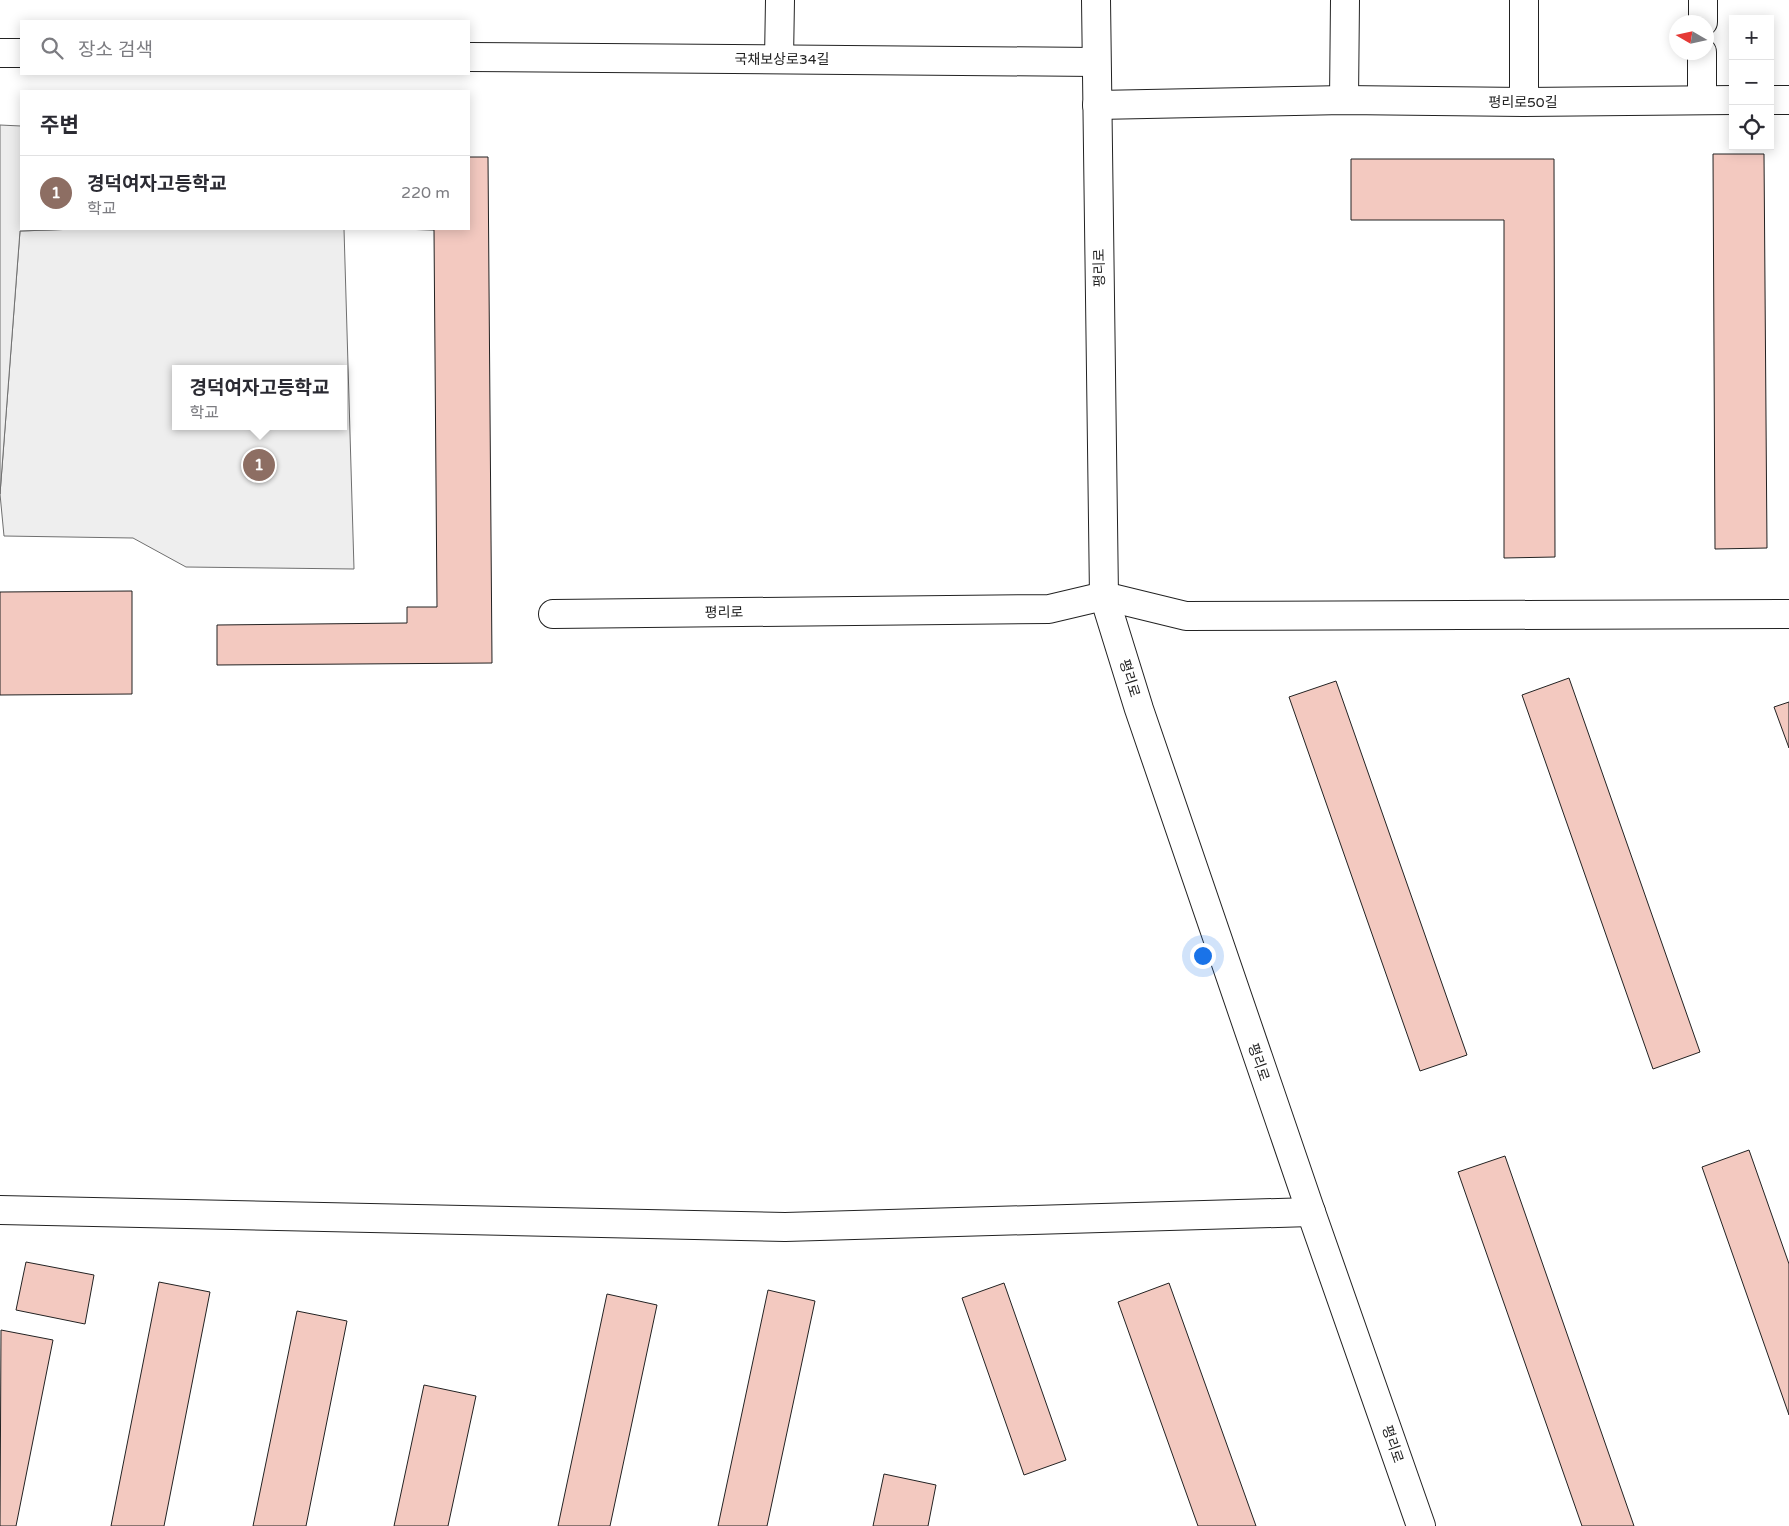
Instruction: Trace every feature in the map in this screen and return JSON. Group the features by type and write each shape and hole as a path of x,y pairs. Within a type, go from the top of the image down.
{"street":[{"path":"780,0 780,59"},
{"name":"평리로","path":"1096,0 1104,596 1142,718 1421,1526"},
{"path":"1344,100 1345,0"},
{"path":"1524,0 1524,102"},
{"path":"1703,0 1703,15"},
{"path":"0,53 20,53"},
{"name":"국채보상로34길","path":"470,57 1096,62"},
{"path":"1702,60 1702,100"},
{"name":"평리로50길","path":"1097,105 1344,100 1524,102 1729,100"},
{"path":"1774,100 1789,100"},
{"path":"1104,596 1186,616 1789,614"},
{"name":"평리로","path":"553,614 1049,609 1104,596"},
{"path":"0,1210 785,1227 1311,1212"}],"shaded area":[{"path":"0,125 20,126 20,230 48,230 20,231 0,494"},
{"path":"344,230 354,569 186,567 133,538 4,536 0,494 20,231"}],"building":[{"path":"1713,154 1764,154 1767,548 1715,549"},
{"path":"470,157 488,157 492,663 217,665 217,625 407,623 407,607 437,607 434,230 470,230"},
{"path":"1351,159 1554,159 1555,557 1504,558 1504,220 1351,220"},
{"path":"132,591 132,694 0,695 0,592"},
{"path":"1569,678 1700,1052 1653,1069 1522,695"},
{"path":"1336,681 1467,1055 1420,1071 1289,697"},
{"path":"1789,702 1789,748 1774,707"},
{"path":"1749,1150 1789,1264 1789,1415 1702,1167"},
{"path":"1505,1156 1634,1526 1582,1526 1458,1172"},
{"path":"26,1262 94,1275 85,1324 16,1310"},
{"path":"159,1282 210,1292 164,1526 111,1526"},
{"path":"1004,1283 1066,1460 1024,1475 962,1298"},
{"path":"1169,1283 1256,1526 1198,1526 1118,1302"},
{"path":"768,1290 815,1301 767,1526 718,1526"},
{"path":"607,1294 657,1305 610,1526 558,1526"},
{"path":"297,1311 347,1321 306,1526 253,1526"},
{"path":"1,1330 53,1340 16,1526 0,1526"},
{"path":"424,1385 476,1396 448,1526 394,1526"},
{"path":"884,1474 936,1485 928,1526 873,1526"}],"place":[{"name":"경덕여자고등학교","path":"259,465"}]}
